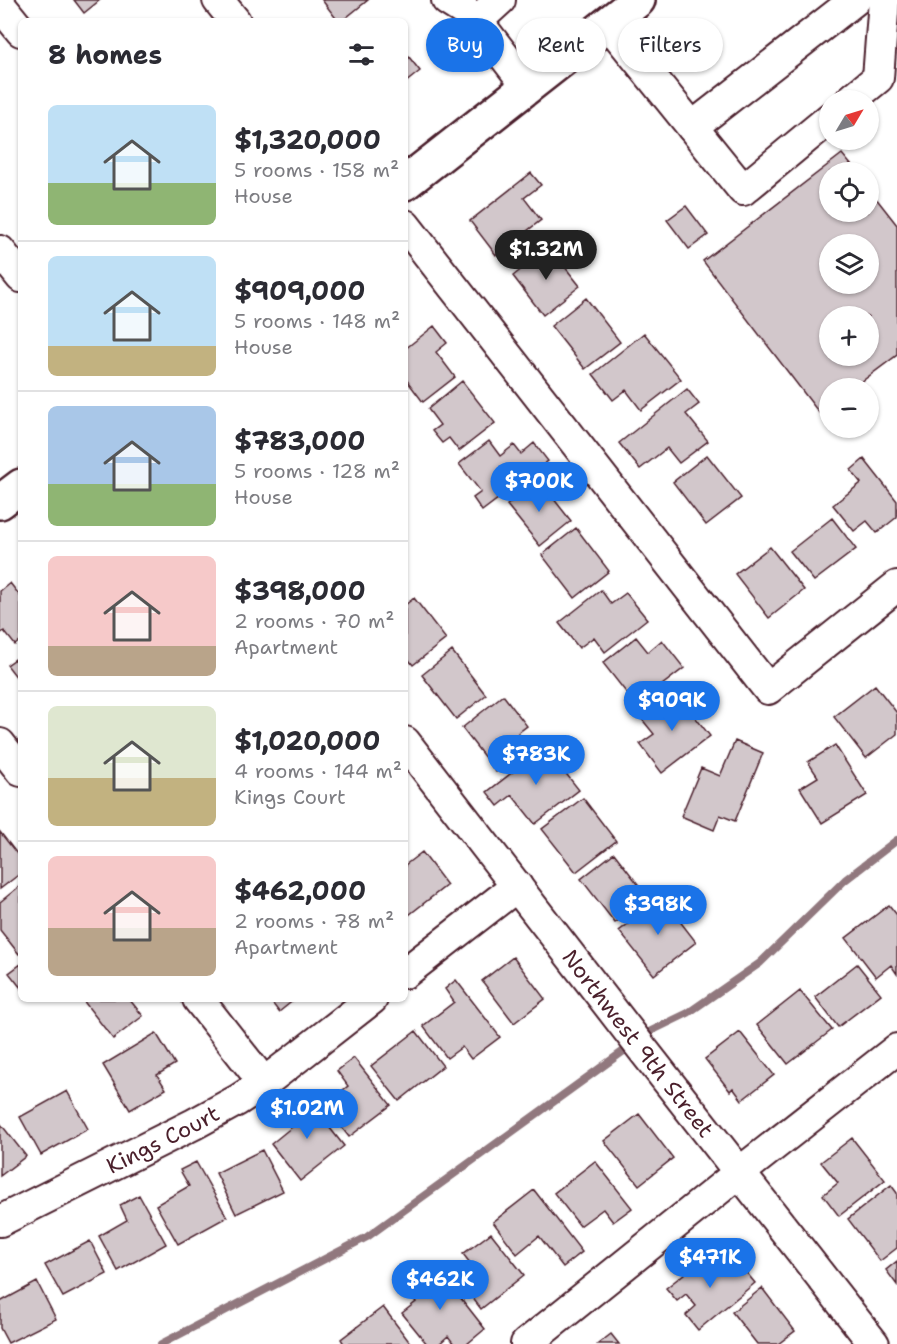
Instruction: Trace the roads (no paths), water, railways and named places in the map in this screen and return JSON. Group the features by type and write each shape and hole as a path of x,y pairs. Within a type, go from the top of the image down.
{"main road":[{"path":"408,181 528,87 617,10"}],"street":[{"path":"218,0 233,18"},
{"path":"447,0 474,17 481,9 528,87"},
{"path":"692,127 855,0"},
{"path":"863,90 878,78 884,0"},
{"path":"0,5 18,27"},
{"path":"617,10 692,127 743,190 819,127"},
{"path":"408,229 768,689 897,586"},
{"path":"0,251 18,273"},
{"path":"0,744 18,767"},
{"name":"Northwest 9th Street","path":"408,746 874,1344"},
{"path":"408,971 517,886"},
{"path":"200,1002 264,1083"},
{"name":"Kings Court","path":"0,1221 238,1100 264,1083 368,1002"},
{"path":"526,1344 897,1049"}],"waterway":[{"path":"641,1038 688,1013 760,963 845,880 897,840"},
{"path":"161,1344 367,1237 632,1045"}]}
